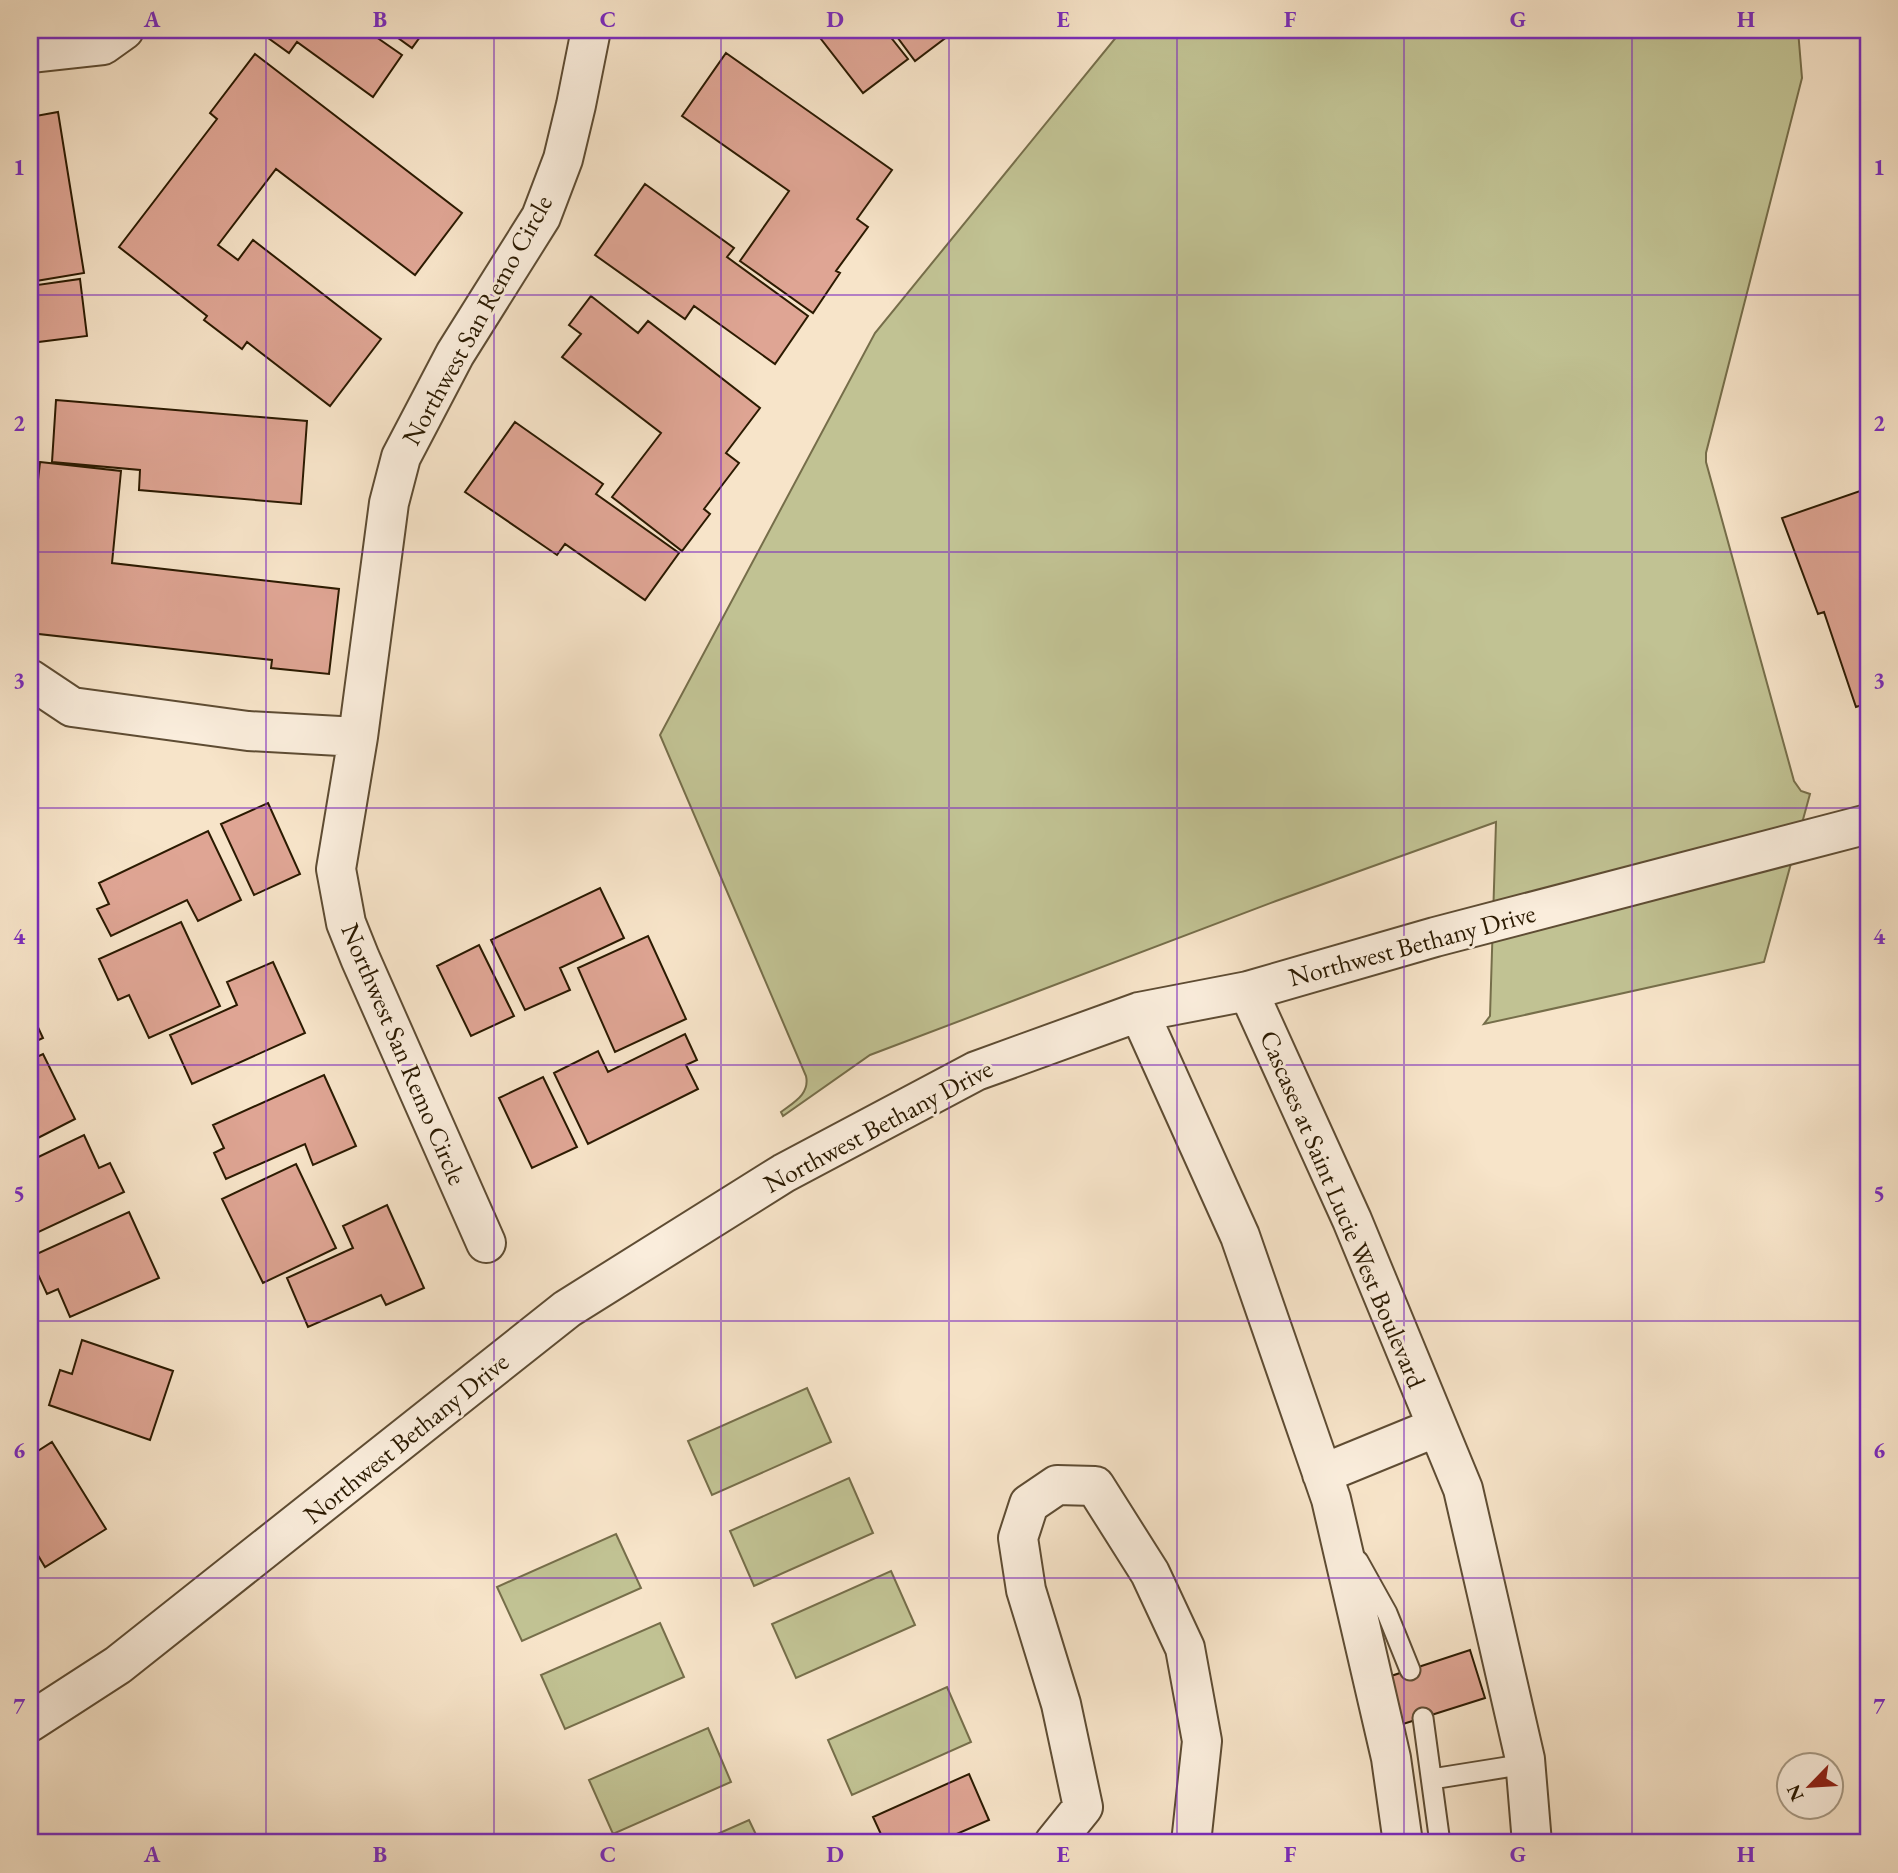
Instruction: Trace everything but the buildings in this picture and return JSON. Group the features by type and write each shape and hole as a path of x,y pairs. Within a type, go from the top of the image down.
{"street":[{"path":"30,53 103,45 124,30"},
{"name":"Northwest San Remo Circle","path":"486,1244 346,923 336,869 358,737 389,503 401,457 455,354 541,217 563,159 591,30"},
{"path":"30,679 72,707 248,731 358,737"},
{"name":"Northwest Bethany Drive","path":"30,1722 118,1665 567,1309 783,1173 976,1071 1139,1012 1248,991 1435,937 1868,824"},
{"name":"Cascases at Saint Lucie West Boulevard","path":"1248,991 1352,1220 1463,1489 1526,1764 1532,1843"},
{"path":"1139,1012 1240,1236 1331,1499 1391,1758 1403,1843"},
{"path":"1322,1474 1437,1427"},
{"path":"1054,1843 1083,1807 1061,1704 1026,1590 1018,1538 1029,1504 1057,1485 1095,1486 1150,1573 1185,1648 1202,1741 1191,1843"}],"lane":[{"path":"1336,1523 1387,1613 1409,1670"},
{"path":"1423,1718 1440,1843"},
{"path":"1432,1779 1526,1764"}],"green space":[{"path":"1122,30 1798,30 1802,78 1706,453 1706,462 1794,781 1801,791 1810,794 1764,962 1484,1024 1490,1016 1496,822 1276,901 870,1055 783,1116 781,1112 796,1101 806,1088 806,1076 660,735 875,333"},
{"path":"807,1388 831,1442 712,1495 688,1441"},
{"path":"849,1478 873,1533 754,1586 730,1531"},
{"path":"616,1534 641,1588 522,1641 497,1587"},
{"path":"891,1571 915,1625 796,1678 772,1624"},
{"path":"660,1623 684,1677 565,1729 541,1675"},
{"path":"947,1687 971,1742 852,1795 828,1740"},
{"path":"708,1728 731,1782 613,1834 589,1780"},
{"path":"749,1820 760,1843 697,1843"}]}
